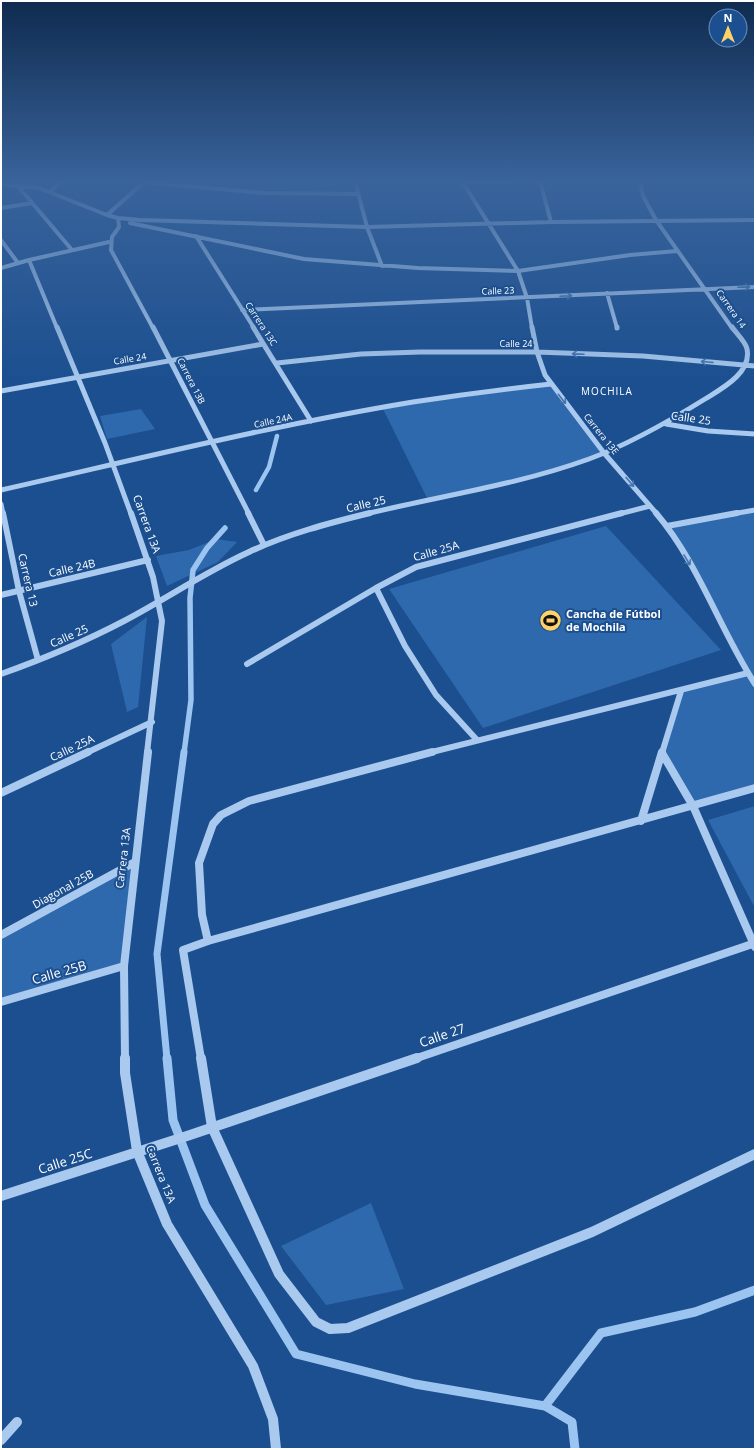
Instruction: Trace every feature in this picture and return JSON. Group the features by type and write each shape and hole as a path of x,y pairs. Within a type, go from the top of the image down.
{"street":[{"path":"7,249 18,263"},
{"path":"1,268 78,249"},
{"name":"Carrera 13B","path":"111,249 171,360 264,545"},
{"name":"Carrera 13C","path":"204,249 263,344 277,363 311,421"},
{"path":"255,249 304,259 382,266 518,271 630,255 677,251"},
{"path":"375,249 382,266"},
{"name":"Carrera 13E","path":"505,249 518,271 527,298 541,366 551,384 604,453 667,526 707,593 755,684"},
{"name":"Carrera 14","path":"677,251 706,288 747,348"},
{"name":"Carrera 13A","path":"29,260 113,465 148,560 160,600 162,621 124,966 125,1072 137,1151 168,1224 253,1366 273,1419 276,1449"},
{"name":"Calle 23","path":"242,310 755,287"},
{"path":"607,293 617,328"},
{"name":"Calle 24","path":"1,391 263,344"},
{"path":"666,424 727,385 746,365 748,356 747,348 755,347"},
{"name":"Calle 24","path":"277,363 368,354 420,352 537,352 643,356 755,366"},
{"name":"Calle 24A","path":"1,490 311,421 452,396 551,384"},
{"name":"Calle 25","path":"1,674 83,642 214,570 264,545 301,531 346,518 529,477 571,465 604,453 666,424 708,431 755,434"},
{"name":"Carrera 13","path":"1,504 19,591 38,660"},
{"name":"Calle 25A","path":"247,664 376,588 416,567 650,506"},
{"path":"667,526 755,510"},
{"name":"Calle 24B","path":"1,595 148,560"},
{"path":"376,588 406,646 436,695 478,740"},
{"path":"208,941 202,915 199,863 210,831 221,815 249,801 478,740 681,691 748,673"},
{"path":"641,821 681,691"},
{"name":"Calle 25A","path":"1,793 152,722"},
{"path":"662,752 693,806 754,944"},
{"path":"755,788 208,941 183,950 212,1127 279,1274 316,1322 330,1329 348,1328 592,1232 755,1154"},
{"name":"Diagonal 25B","path":"1,935 135,862"},
{"name":"Calle 27","path":"137,1151 190,1135 754,944"},
{"name":"Calle 25B","path":"1,1002 124,966"},
{"name":"Calle 25C","path":"1,1196 137,1151"},
{"path":"1,1440 17,1422"}],"shaded area":[{"path":"551,384 604,453 516,480 428,500 383,409"},
{"path":"141,409 155,429 107,439 100,416"},
{"path":"755,510 755,788 693,806 662,753 681,691 748,674 667,526"},
{"name":"Cancha de Fútbol de Mochila","path":"606,526 721,650 483,728 389,589"},
{"path":"216,539 237,542 218,562 167,586 156,556 189,550"},
{"path":"147,617 138,707 127,712 111,644"},
{"path":"755,806 755,908 708,820"},
{"path":"135,862 124,966 1,1000 1,937"},
{"path":"371,1203 404,1289 326,1305 281,1246"}],"waterway":[{"path":"256,490 269,467 277,436"},
{"path":"184,753 191,700 190,598 193,570 207,548 225,528"},
{"path":"167,1059 157,954 184,752"},
{"path":"167,1058 173,1120 205,1205 296,1354 415,1384 545,1406"},
{"path":"545,1406 601,1333 695,1312 755,1290"},
{"path":"545,1406 572,1422 575,1449"}],"place":[{"name":"Cancha de Fútbol de Mochila","path":"551,620"}],"district":[{"name":"MOCHILA","path":"607,391"}]}
